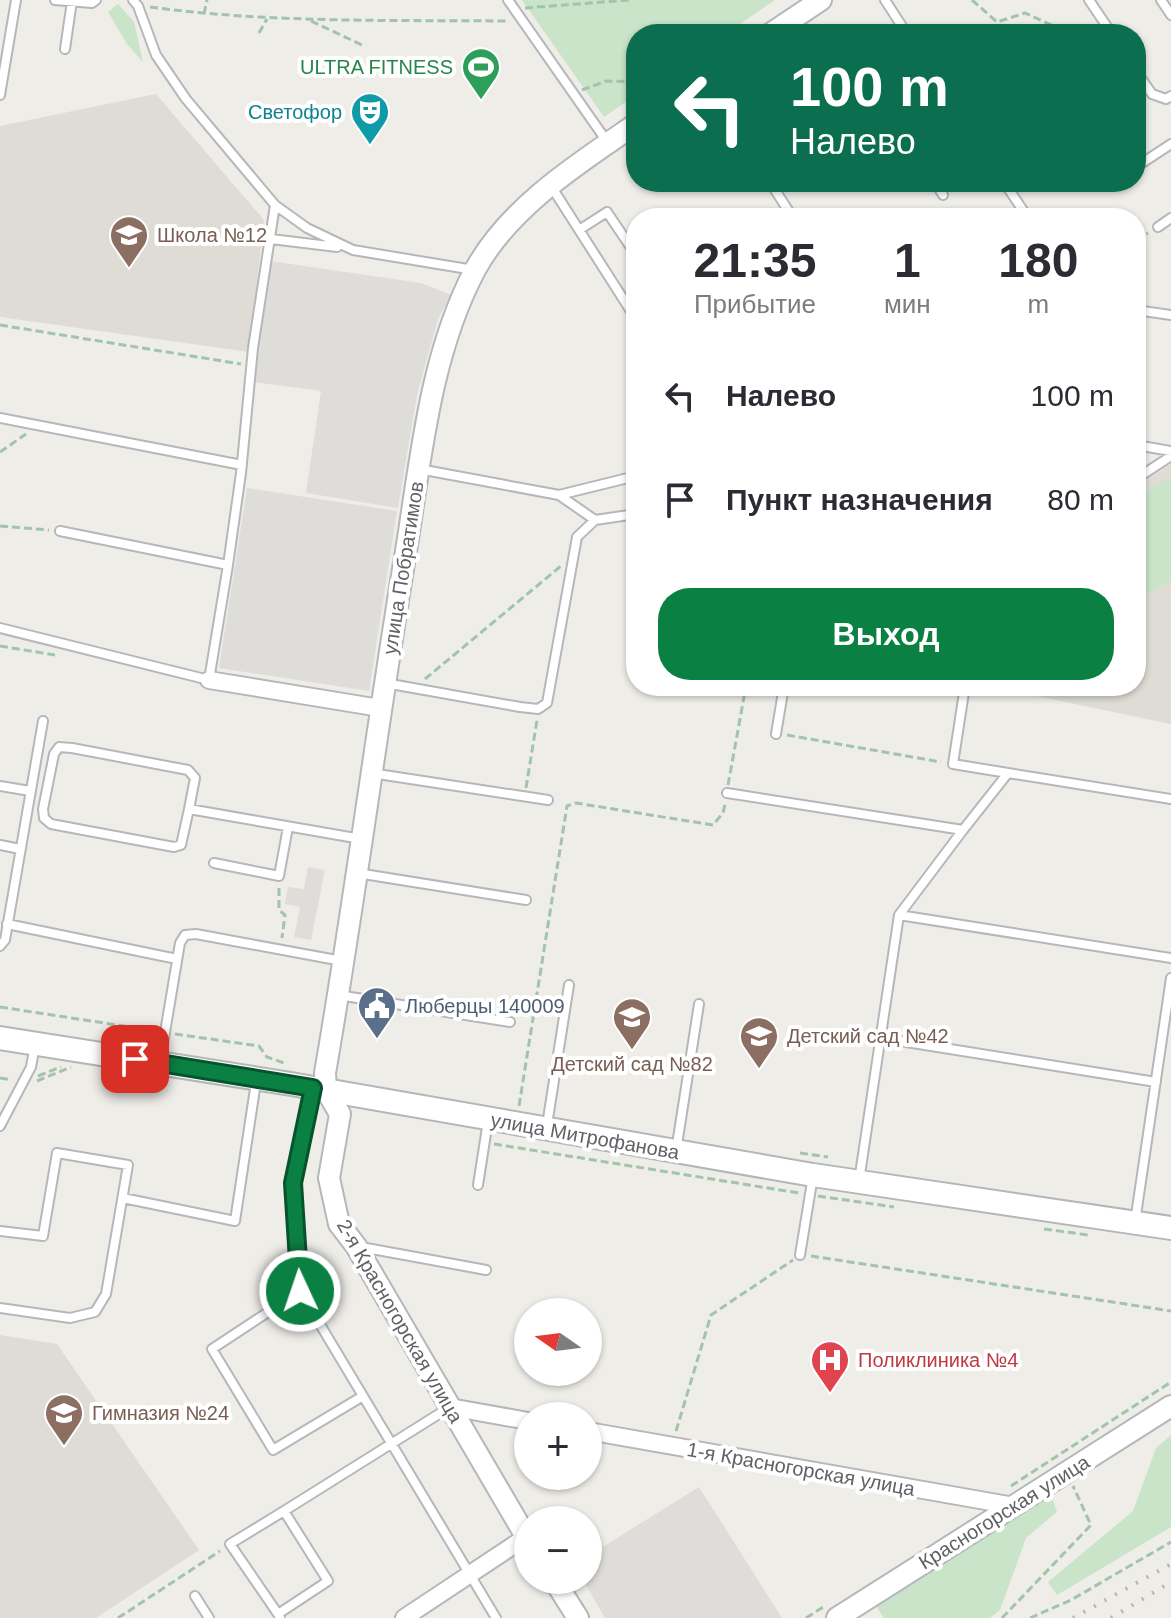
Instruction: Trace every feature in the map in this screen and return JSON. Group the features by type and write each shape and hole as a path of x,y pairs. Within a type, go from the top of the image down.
{"main road":[{"name":"улица Митрофанова","path":"0,1038 257,1078 813,1175 1171,1228"}],"street":[{"path":"785,24 821,0"},
{"name":"улица Побратимов","path":"320,1089 344,961 380,708 419,469 440,361 475,270 509,225 551,185 626,131"},
{"path":"209,680 380,708"},
{"name":"2-я Красногорская улица","path":"320,1089 340,1114 329,1178 339,1224 356,1246 514,1517"},
{"name":"Красногорская улица","path":"837,1618 1171,1406"},
{"path":"450,1407 514,1418"},
{"name":"1-я Красногорская улица","path":"602,1434 1014,1506"},
{"path":"404,1618 514,1547"},
{"path":"563,1594 578,1618"}],"lane":[{"path":"0,95 16,0"},
{"path":"55,0 92,3 96,0"},
{"path":"508,0 609,143"},
{"path":"885,0 901,24"},
{"path":"1089,0 1105,24"},
{"path":"1161,0 1171,15"},
{"path":"65,49 72,1"},
{"path":"137,2 156,55 186,99 275,205 307,228 353,250"},
{"path":"1146,85 1152,94 1166,99 1171,96"},
{"path":"1146,160 1171,144"},
{"path":"551,185 626,303"},
{"path":"0,628 209,680 242,465 251,366 275,205"},
{"path":"579,230 607,212 626,240"},
{"path":"1158,227 1171,218"},
{"path":"271,239 475,270"},
{"path":"1146,311 1171,315"},
{"path":"0,418 242,465"},
{"path":"1146,448 1171,454"},
{"path":"1146,472 1171,454"},
{"path":"419,469 559,495 595,520"},
{"path":"559,495 626,478"},
{"path":"384,683 538,709 547,703 577,537 595,520 626,515"},
{"path":"60,531 228,565"},
{"path":"776,734 782,696"},
{"path":"963,696 953,764 1171,799"},
{"path":"0,946 5,940 43,721"},
{"path":"59,747 188,770 195,778 189,809 181,845 174,847 51,824 44,818 43,809 54,754 59,747"},
{"path":"371,773 548,800"},
{"path":"859,1181 899,915 1008,773"},
{"path":"0,786 30,791"},
{"path":"727,793 963,830"},
{"path":"189,809 362,840"},
{"path":"214,863 279,876 288,827"},
{"path":"0,845 20,849"},
{"path":"357,873 526,900"},
{"path":"899,915 1171,958"},
{"path":"7,924 177,959"},
{"path":"160,1063 180,943 185,935 196,934 344,961"},
{"path":"1135,1223 1171,978"},
{"path":"546,1130 569,985"},
{"path":"338,995 510,1022"},
{"path":"676,1152 699,1004"},
{"path":"881,1038 1156,1082"},
{"path":"0,1126 31,1067 35,1044"},
{"path":"123,1198 235,1221 257,1078"},
{"path":"320,1089 293,1183 300,1291 496,1618"},
{"path":"478,1185 488,1120"},
{"path":"0,1231 43,1236 57,1153 128,1165 106,1294 95,1312 70,1318 0,1308"},
{"path":"800,1255 813,1175"},
{"path":"356,1246 486,1270"},
{"path":"300,1291 212,1349 273,1450 363,1396"},
{"path":"284,1511 328,1581 279,1616 230,1544 450,1407"},
{"path":"195,1596 209,1618"}],"path":[{"path":"204,14 207,0"},
{"path":"515,10 629,0"},
{"path":"972,0 997,22 1025,13 1049,24"},
{"path":"137,2 204,14 310,21 523,21"},
{"path":"259,33 268,18"},
{"path":"310,21 362,45"},
{"path":"574,95 606,81 626,82"},
{"path":"1146,234 1158,227"},
{"path":"0,325 251,366"},
{"path":"0,452 39,426"},
{"path":"0,526 60,531"},
{"path":"414,689 573,556"},
{"path":"519,1107 567,806 576,803 713,825 723,813 744,696"},
{"path":"525,797 538,709"},
{"path":"776,734 953,764"},
{"path":"279,876 279,910 285,915 280,949"},
{"path":"526,900 552,903"},
{"path":"0,1007 259,1046 267,1057 294,1067"},
{"path":"671,1446 711,1315 800,1255 1171,1311"},
{"path":"1002,1618 1091,1525 1072,1484"},
{"path":"1030,1618 1071,1600 1171,1542"},
{"path":"118,1618 230,1544"}],"shaded area":[{"name":"Школа №12","path":"156,94 264,220 249,352 0,317 0,126"},
{"path":"270,261 421,283 451,295 438,319 417,395 398,508 306,493 321,391 254,382"},
{"path":"1171,464 1171,724 1036,696 1146,696 1146,480"},
{"path":"247,488 397,511 369,691 219,668"},
{"path":"308,867 325,870 311,940 294,937 300,907 285,904 288,887 304,889"},
{"name":"Гимназия №24","path":"0,1335 57,1344 199,1550 96,1618 0,1618"},
{"path":"699,1487 782,1618 605,1618 591,1594 602,1594 602,1547"}],"green space":[{"path":"522,0 775,0 740,24 626,24 626,102 604,117"},
{"path":"118,4 134,22 143,62 127,44 108,12"},
{"path":"1171,476 1171,580 1146,595 1146,492"},
{"path":"1171,1435 1171,1527 1057,1595 1048,1582 1133,1511 1156,1448"},
{"path":"1048,1488 1057,1512 1026,1538 1000,1610 990,1618 884,1618 873,1602"}],"railway":[{"path":"1073,1618 1171,1564"},
{"path":"1111,1618 1171,1582"}],"place":[{"name":"ULTRA FITNESS","path":"481,101"},
{"name":"Светофор","path":"370,146"},
{"name":"Школа №12","path":"129,269"},
{"name":"Люберцы 140009","path":"377,1040"},
{"name":"Детский сад №82","path":"632,1051"},
{"name":"Детский сад №42","path":"759,1070"},
{"name":"Поликлиника №4","path":"830,1394"},
{"name":"Гимназия №24","path":"64,1447"}],"route":[{"path":"135,1059 313,1088 293,1183 300,1291"}]}
